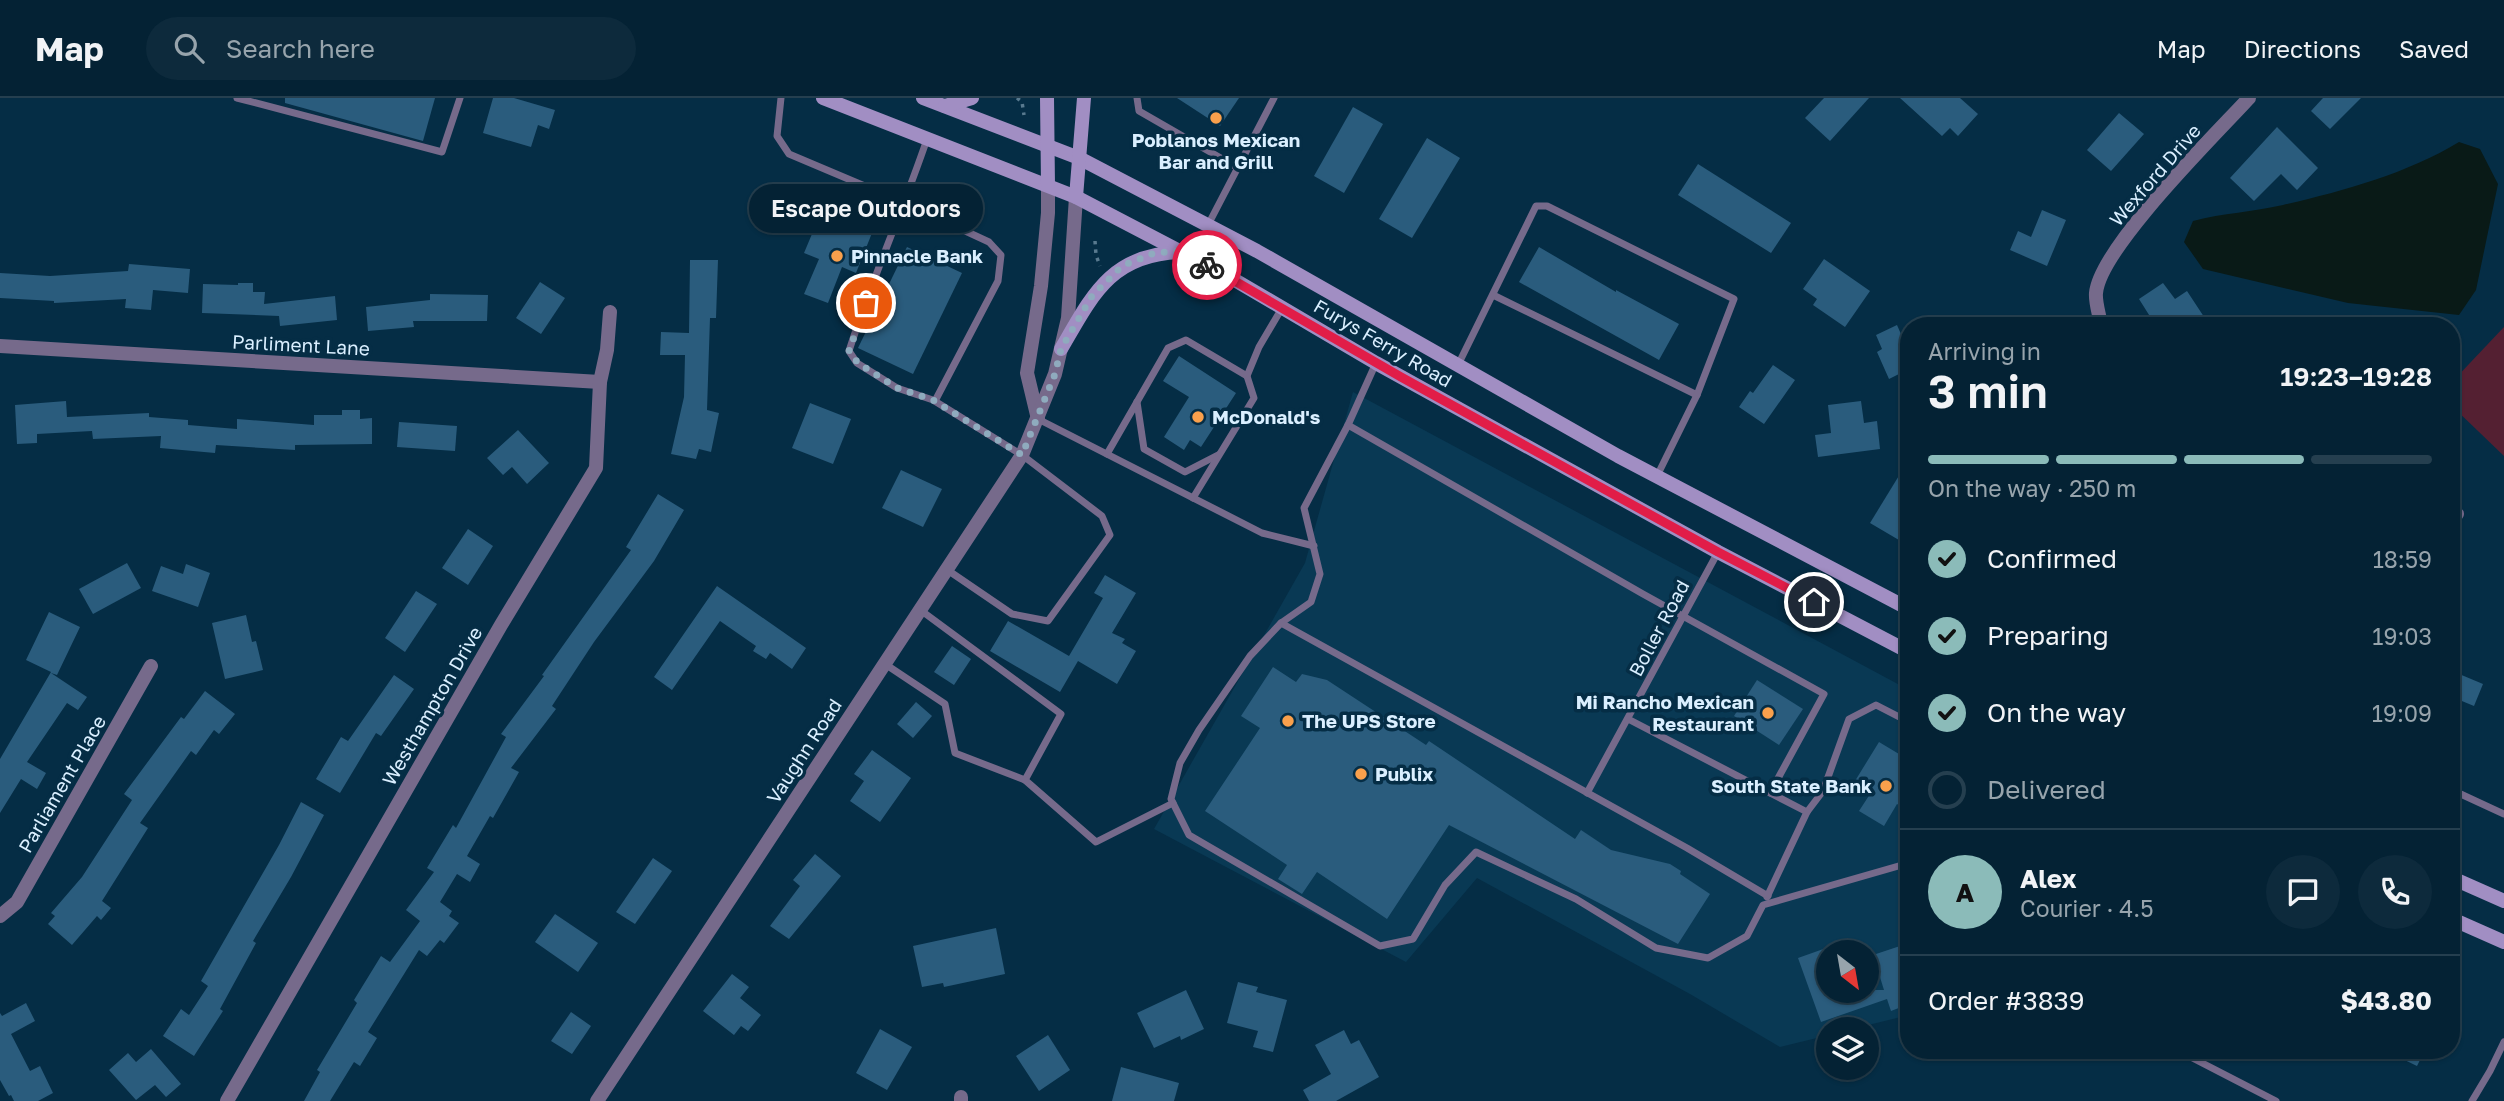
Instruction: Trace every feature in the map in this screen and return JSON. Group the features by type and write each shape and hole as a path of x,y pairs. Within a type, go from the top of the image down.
{"main road":[{"name":"Furys Ferry Road","path":"823,98 1076,197 1181,251 1718,552 1900,647"},
{"name":"Furys Ferry Road","path":"923,98 1079,158 1208,225 1657,477 1900,604"},
{"path":"945,106 972,98"},
{"path":"1047,98 1048,185"},
{"path":"1076,197 1084,98"},
{"path":"1061,349 1092,296 1122,266 1154,253 1181,251"},
{"path":"2460,882 2504,901"},
{"path":"2460,923 2504,942"}],"street":[{"name":"Wexford Drive","path":"2100,317 2096,293 2105,269 2131,228 2249,98"},
{"path":"1038,419 1027,373 1041,286 1048,185"},
{"name":"Vaughn Road","path":"597,1101 1022,455 1055,374 1068,318 1076,197"},
{"name":"Westhampton Drive","path":"227,1101 500,625 596,468 600,382 607,349 610,312"},
{"name":"Parliment Lane","path":"0,346 600,382"},
{"name":"Parliament Place","path":"0,916 17,902 151,666"}],"lane":[{"path":"237,98 442,152 460,98"},
{"path":"781,98 777,136 789,154 989,242 1001,255 998,281 934,401"},
{"path":"1137,98 1139,111 1153,121 1238,168"},
{"path":"1208,225 1274,98"},
{"path":"927,138 849,351 858,363 897,388 934,401 1022,455 1102,516 1110,535 1048,621 1012,614 946,569"},
{"path":"1458,366 1536,206 1547,206 1734,299 1697,396 1657,477"},
{"path":"1493,295 1697,396"},
{"path":"1193,498 1254,398 1247,376 1259,347 1282,308"},
{"path":"1107,454 1168,348 1186,340 1247,376"},
{"path":"1377,363 1304,508 1320,574 1311,602 1282,623 1250,656 1199,730 1180,763 1171,799 1189,835 1380,946 1413,939 1445,886 1476,852 1576,899 1656,948 1709,958 1747,936 1807,812 1823,791 1849,719 1876,705 1900,717"},
{"path":"1137,402 1144,449 1185,472 1220,454"},
{"path":"1038,419 1262,533 1314,546"},
{"path":"1348,425 1682,617 1824,694 1770,793"},
{"name":"Boller Road","path":"1587,793 1718,552"},
{"path":"919,609 1061,714 1025,780"},
{"path":"1282,623 1768,896"},
{"path":"885,663 945,704 956,753 1025,780 1096,842 1173,803"},
{"path":"1628,719 1807,812"},
{"path":"2460,794 2504,814"},
{"path":"1763,905 1900,866"},
{"path":"2472,1101 2504,1042"},
{"path":"2194,1059 2276,1101"}],"path":[{"path":"1017,98 1029,104"},
{"path":"1022,102 1024,115"},
{"path":"1095,242 1100,268"}],"shaded area":[{"path":"2459,142 2480,149 2498,184 2476,290 2459,315 2348,303 2203,269 2184,242 2193,221 2283,205 2351,187 2418,163"},
{"path":"2504,327 2504,456 2460,414 2460,374"},
{"path":"1353,392 1900,685 1900,1017 1879,1022 1879,1017 1816,1017 1816,1038 1780,1047 1690,994 1477,878 1406,962 1154,829 1305,563"}],"building":[{"path":"285,98 435,98 423,141 285,103"},
{"path":"493,98 514,98 555,110 549,129 538,125 531,147 483,133"},
{"name":"Poblanos Mexican Bar and Grill","path":"1177,98 1239,98 1220,126"},
{"path":"1824,98 1869,98 1830,141 1805,118"},
{"path":"1900,98 1960,98 1978,114 1958,136 1950,128 1942,136"},
{"path":"2323,98 2361,98 2330,129 2311,111"},
{"path":"1353,107 1383,124 1344,193 1314,176"},
{"path":"2119,113 2144,134 2111,171 2087,150"},
{"path":"2277,127 2318,168 2297,190 2281,174 2254,201 2230,178"},
{"path":"1427,138 1460,158 1412,238 1379,219"},
{"path":"1698,164 1791,223 1771,253 1678,195"},
{"name":"Pinnacle Bank","path":"825,203 876,223 856,273 842,267 828,303 804,294 819,259 804,253"},
{"path":"2042,210 2066,220 2047,266 2010,250 2018,231 2031,237"},
{"path":"907,247 962,273 913,374 858,348"},
{"path":"1539,247 1616,292 1679,324 1659,360 1519,282"},
{"path":"1824,259 1870,291 1845,327 1813,305 1817,299 1803,289"},
{"path":"690,260 718,260 716,318 710,318 707,410 719,413 711,452 699,449 696,459 671,454 684,397 685,355 660,355 661,332 689,333"},
{"path":"129,264 190,269 188,293 153,290 151,310 125,308 126,299 54,303 0,298 0,273 50,276 128,271"},
{"path":"540,282 565,298 541,334 516,318"},
{"path":"253,283 253,292 265,292 264,304 335,296 337,320 280,326 279,316 202,313 203,284"},
{"path":"2163,283 2175,299 2187,291 2204,317 2150,317 2139,299"},
{"path":"430,294 488,295 487,321 413,321 414,327 368,331 366,307 430,300"},
{"path":"1897,325 1900,332 1900,374 1889,379 1877,352 1882,349 1876,335"},
{"name":"McDonald's","path":"1179,356 1236,393 1201,447 1190,440 1184,450 1164,437 1189,397 1163,381"},
{"path":"1773,365 1795,380 1764,424 1739,407"},
{"path":"66,401 67,417 149,413 149,417 188,420 188,425 237,429 237,419 314,425 314,415 342,415 342,410 360,410 360,419 372,418 372,444 295,445 295,450 216,445 215,453 160,448 161,436 93,439 92,431 37,434 37,443 17,444 15,405"},
{"path":"1861,401 1864,423 1877,421 1880,449 1818,457 1815,435 1831,433 1828,405"},
{"path":"810,403 851,419 833,464 792,448"},
{"path":"399,422 457,426 455,451 397,447"},
{"path":"518,430 549,463 527,484 512,467 503,475 487,458"},
{"path":"901,470 942,489 923,527 882,508"},
{"path":"1900,474 1900,541 1870,523"},
{"path":"658,494 684,510 654,561 594,642 552,706 556,709 511,768 519,772 493,818 490,816 467,856 480,864 470,882 457,874 440,902 452,911 449,916 459,923 444,943 440,940 427,956 419,950 368,1032 377,1038 360,1066 354,1062 330,1101 304,1101 320,1072 317,1070 357,1003 354,1000 381,956 390,962 420,921 406,910 434,872 427,868 453,825 456,828 506,737 501,734 631,550 626,547"},
{"path":"468,529 493,546 468,585 442,568"},
{"path":"127,563 141,588 93,614 79,589"},
{"path":"186,564 210,573 198,607 152,591 161,566 183,574"},
{"path":"1105,575 1136,593 1112,633 1125,639 1122,643 1136,651 1117,684 1078,661 1060,692 990,651 1008,621 1069,656 1103,598 1094,593"},
{"path":"717,586 806,648 792,669 770,653 766,659 753,651 756,646 720,621 672,690 654,677"},
{"path":"416,591 437,604 405,652 385,638"},
{"path":"49,612 80,627 57,675 51,673 87,697 78,710 67,703 27,762 46,773 37,789 21,779 0,813 0,759 51,672 26,660"},
{"path":"246,615 252,642 256,641 263,670 225,679 212,623"},
{"path":"952,646 971,659 954,685 934,672"},
{"path":"1273,667 1296,682 1302,674 1327,680 1426,745 1429,741 1575,839 1581,830 1611,850 1670,864 1710,894 1678,944 1449,825 1387,919 1317,872 1302,894 1278,879 1287,865 1205,811 1260,728 1241,716"},
{"path":"2460,674 2483,684 2474,706 2460,700"},
{"path":"394,675 414,689 381,736 376,733 340,793 316,779 341,737 348,741"},
{"name":"Mi Rancho Mexican Restaurant","path":"1757,680 1803,709 1779,745 1734,716"},
{"path":"205,691 235,714 219,734 214,730 196,755 191,751 140,823 148,828 102,901 111,908 101,920 97,916 72,945 48,924 55,916 51,913 82,877 132,800 124,794 181,717 184,719"},
{"path":"916,702 932,716 913,738 897,724"},
{"name":"South State Bank","path":"1879,742 1900,755 1900,806 1897,804 1884,826 1859,811 1872,791 1855,781"},
{"path":"872,750 911,778 880,822 850,801 864,781 854,774"},
{"path":"301,802 324,815 253,941 256,943 220,1009 223,1011 194,1056 163,1036 181,1009 189,1015 208,986 201,981"},
{"path":"815,854 841,876 789,939 770,926 800,886 793,880"},
{"path":"653,858 672,871 635,924 616,912"},
{"path":"555,914 598,943 578,972 535,942"},
{"path":"996,928 1005,974 944,987 943,983 922,987 913,946"},
{"path":"1900,946 1900,1008 1891,1011 1887,999 1880,1001 1880,990 1884,990 1880,977 1880,953"},
{"path":"1816,952 1816,1003 1876,1003 1835,1017 1819,1017 1798,958"},
{"path":"732,974 749,987 740,998 761,1015 748,1031 741,1026 734,1035 703,1011"},
{"path":"1238,982 1258,987 1256,992 1287,1000 1273,1052 1253,1047 1258,1031 1227,1023"},
{"path":"1186,990 1204,1029 1181,1040 1180,1036 1154,1048 1137,1013"},
{"path":"26,1003 35,1021 11,1034 30,1071 40,1066 53,1093 38,1101 14,1101 0,1080 0,1013 2,1016"},
{"path":"571,1012 591,1026 572,1054 551,1041"},
{"path":"880,1029 912,1047 887,1090 856,1073"},
{"path":"1344,1030 1351,1044 1359,1040 1379,1077 1336,1101 1309,1101 1303,1090 1331,1074 1315,1045"},
{"path":"1048,1035 1070,1070 1039,1091 1016,1056"},
{"path":"151,1049 181,1084 166,1097 155,1085 136,1100 109,1070 128,1053 136,1062"},
{"path":"2403,1059 2420,1059 2417,1066"},
{"path":"1121,1067 1179,1083 1174,1101 1112,1101"}],"way so far":[{"path":"866,303 849,351 858,363 897,388 933,400 1022,455 1055,374 1061,349 1092,296 1122,266 1154,253 1181,251 1207,265"}],"place":[{"name":"Poblanos Mexican Bar and Grill","path":"1216,118"},
{"name":"Pinnacle Bank","path":"837,256"},
{"name":"Escape Outdoors","path":"866,303"},
{"name":"McDonald's","path":"1198,417"},
{"name":"Mi Rancho Mexican Restaurant","path":"1768,713"},
{"name":"The UPS Store","path":"1288,721"},
{"name":"Publix","path":"1361,774"},
{"name":"South State Bank","path":"1886,786"}],"route":[{"path":"1207,265 1401,377 1814,602"}]}
